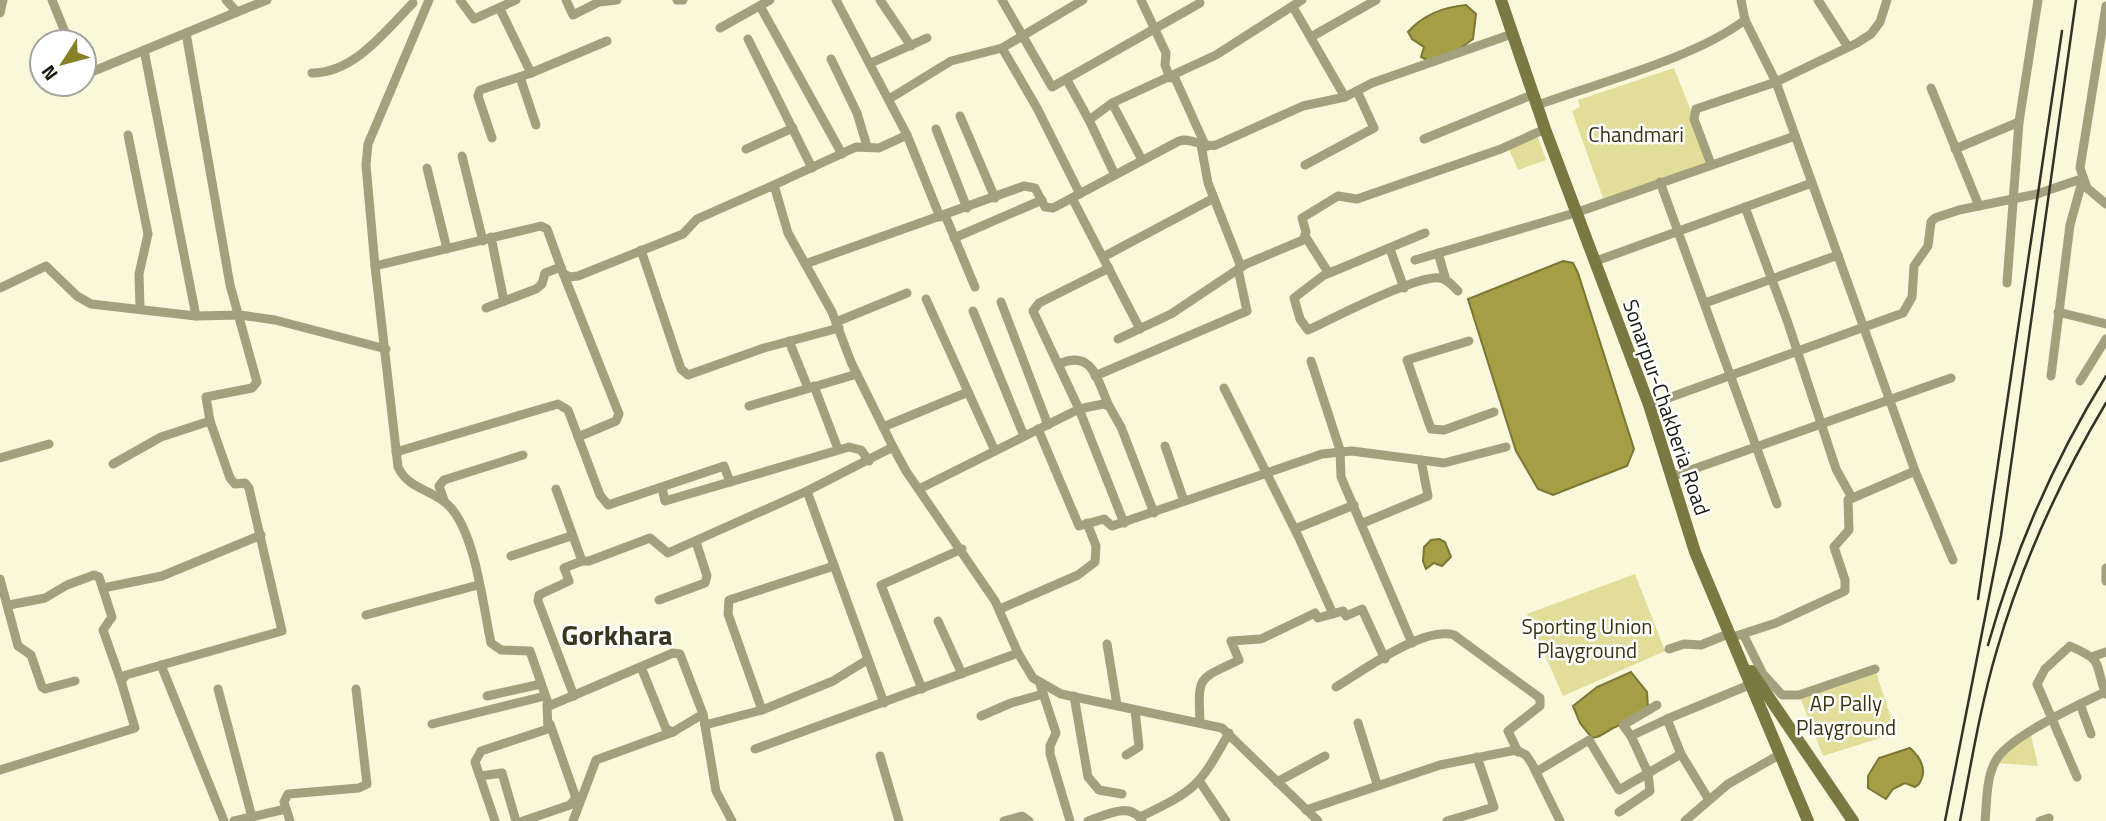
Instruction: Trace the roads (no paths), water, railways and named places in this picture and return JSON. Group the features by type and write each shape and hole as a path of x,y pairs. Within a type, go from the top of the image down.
{"main road":[{"name":"Sonarpur-Chakberia Road","path":"1501,0 1545,129 1649,405 1700,564 1716,589 1736,635"},
{"path":"1736,635 1749,685 1808,821"},
{"path":"1736,635 1754,677 1853,821"}],"street":[{"path":"0,13 3,0"},
{"path":"52,0 63,28"},
{"path":"226,0 237,12"},
{"path":"98,69 267,0"},
{"path":"429,0 368,144 366,165 396,452 403,477 410,484 444,500 454,511 462,528 478,585 491,643 501,650 530,650 546,701 550,724 576,799 570,805 523,821"},
{"path":"460,0 474,19 516,0"},
{"path":"566,0 573,15 605,0 617,0"},
{"path":"677,0 684,0"},
{"path":"720,28 770,0"},
{"path":"836,0 907,135 975,287"},
{"path":"880,0 911,46"},
{"path":"1002,0 1024,33 1052,87 1200,4"},
{"path":"889,99 951,61 1002,48 1083,0"},
{"path":"1095,376 1247,311 1239,268 1205,175 1204,146 1165,65 1166,53 1141,0"},
{"path":"1089,120 1112,103 1172,77 1302,0"},
{"path":"1311,37 1376,0"},
{"path":"1741,0 1745,20 1776,82 1915,471 1953,559"},
{"path":"1818,0 1849,47"},
{"path":"1711,164 1694,119 1696,109 1776,82 1849,47 1871,34 1880,22 1887,0"},
{"path":"2007,283 2020,122 2038,0"},
{"path":"312,73 321,73 348,62 411,1 426,11"},
{"path":"760,6 842,154"},
{"path":"2051,376 2057,312 2070,225 2082,181 2080,168 2106,6"},
{"path":"1293,7 1345,97"},
{"path":"500,9 531,73"},
{"path":"1424,139 1536,100 1627,75 1727,33 1745,20"},
{"path":"121,681 126,675 282,631 249,488 245,483 235,484 230,478 210,421 206,397 252,388 257,382 223,251 186,33"},
{"path":"805,264 1031,185 1049,209 1184,139 1204,146 1303,106 1345,97 1512,34"},
{"path":"748,38 812,168"},
{"path":"871,63 927,38"},
{"path":"492,138 478,92 607,41"},
{"path":"1002,48 1037,108 1108,268 1140,329"},
{"path":"144,50 196,316"},
{"path":"831,59 857,113 867,146"},
{"path":"520,76 536,125"},
{"path":"1067,80 1115,175"},
{"path":"1931,88 1979,206"},
{"path":"1305,165 1374,128 1357,91"},
{"path":"1112,103 1142,160"},
{"path":"960,116 995,198"},
{"path":"1955,149 2020,122"},
{"path":"746,149 793,128"},
{"path":"936,129 967,208"},
{"path":"1327,274 1306,236 1302,218 1338,196 1357,200 1500,149 1545,129"},
{"path":"128,135 148,234 139,274 140,307"},
{"path":"562,270 569,277 578,276 683,234 697,219 842,154 867,146 879,148 907,135"},
{"path":"1415,260 1578,212 1660,181 1795,136"},
{"path":"462,156 504,301"},
{"path":"427,168 447,249"},
{"path":"1660,181 1776,504"},
{"path":"1649,405 1896,316 1906,308 1913,290 1914,266 1928,246 1935,218 2082,181"},
{"path":"2082,181 2106,204"},
{"path":"1596,261 1812,183"},
{"path":"774,185 788,233 838,325 857,374 893,447 1000,609 1018,653 1040,684 1056,733 1050,754 1070,821"},
{"path":"1103,257 1214,198"},
{"path":"954,238 1042,201"},
{"path":"1745,207 1772,277 1836,469 1851,496"},
{"path":"375,266 530,227 547,229 619,414 616,421 578,437"},
{"path":"1425,233 1327,274 1305,287 1294,298 1300,319 1308,330 1404,288 1433,278 1446,280"},
{"path":"1118,339 1171,314 1239,268 1297,244 1306,236"},
{"path":"1390,249 1404,288"},
{"path":"641,250 683,373 694,374 838,325 907,293"},
{"path":"1438,253 1446,280 1458,291"},
{"path":"1705,303 1838,255"},
{"path":"0,288 46,266 84,302 196,316 240,315 275,320 386,349"},
{"path":"1108,268 1034,307 1035,317 1079,409 1124,523"},
{"path":"486,308 536,289 542,284 545,273 562,270"},
{"path":"926,299 995,451"},
{"path":"1001,302 1077,524 1104,519 1110,527 1266,471 1340,450 1453,462 1506,447"},
{"path":"973,311 1024,436"},
{"path":"2057,312 2106,324"},
{"path":"2080,380 2106,339"},
{"path":"789,341 838,449"},
{"path":"1469,341 1407,360 1414,382 1431,429 1444,429 1494,412"},
{"path":"1059,364 1079,358 1087,362 1121,427 1154,513"},
{"path":"1311,361 1340,450 1341,477 1363,523 1412,643"},
{"path":"749,406 857,374"},
{"path":"1671,477 1951,378"},
{"path":"1224,388 1295,529 1333,614"},
{"path":"883,427 968,392"},
{"path":"396,452 558,404 568,410 600,495 608,505 724,466 730,482"},
{"path":"919,489 1079,409 1103,404 1109,406"},
{"path":"113,464 161,437 210,421"},
{"path":"0,458 49,444"},
{"path":"1165,446 1184,501"},
{"path":"662,488 665,501 838,449 855,447 869,461"},
{"path":"574,696 538,601 546,591 569,581 564,568 650,538 668,553 807,491 893,447"},
{"path":"444,500 439,486 444,480 523,455"},
{"path":"1363,523 1428,496 1422,460"},
{"path":"1669,649 1684,644 1701,645 1776,623 1845,591 1845,580 1834,547 1849,530 1848,500 1851,496 1882,487 1915,471"},
{"path":"556,489 582,561"},
{"path":"807,491 884,703"},
{"path":"1295,529 1354,505"},
{"path":"1000,609 1078,575 1096,562 1096,546 1087,523"},
{"path":"103,588 162,576 261,535"},
{"path":"511,555 572,536"},
{"path":"659,600 705,583 707,576 696,542"},
{"path":"922,689 881,585 962,549"},
{"path":"762,710 727,614 729,600 834,566"},
{"path":"2106,568 2106,581"},
{"path":"0,770 135,728 103,630 112,617 99,577 94,575 67,585 45,598 9,605"},
{"path":"0,579 18,646 31,655 42,687 75,681"},
{"path":"366,615 478,585"},
{"path":"1200,722 1199,684 1203,677 1240,660 1230,641 1261,639 1315,613 1318,618 1342,611 1346,617 1362,609 1385,659"},
{"path":"937,621 962,674"},
{"path":"1336,687 1412,643 1437,633 1454,635 1541,698 1539,706 1508,731 1518,752"},
{"path":"1736,635 1763,674 1782,695 1799,695 1875,669"},
{"path":"1107,644 1117,705"},
{"path":"1985,821 1990,779 1998,755 2051,719 2105,689 2104,673 2094,656 2070,646 2045,669 2037,689 2051,719 2077,777"},
{"path":"2094,656 2106,652"},
{"path":"432,724 574,696 673,653 680,653 703,714 716,791 733,821"},
{"path":"755,749 1018,653"},
{"path":"705,725 762,710 832,681 867,660"},
{"path":"161,665 224,821"},
{"path":"641,667 663,725 673,732"},
{"path":"487,696 541,684"},
{"path":"1040,684 1061,694 1200,722 1229,733 1318,821"},
{"path":"1631,736 1749,685"},
{"path":"218,689 252,817"},
{"path":"290,821 285,798 293,793 359,788 367,784 356,689"},
{"path":"981,716 1010,703 1043,694"},
{"path":"1074,696 1088,777 1099,790 1122,794"},
{"path":"2080,704 2091,734"},
{"path":"1619,811 1650,792 1648,773 1623,725 1657,705"},
{"path":"1126,755 1139,747 1135,710"},
{"path":"573,821 596,760 673,732 703,714"},
{"path":"1667,719 1681,754 1709,800"},
{"path":"1358,723 1377,784"},
{"path":"495,821 475,762 481,751 541,733 550,724"},
{"path":"1088,821 1127,810 1141,819 1187,794 1200,782 1229,733"},
{"path":"1536,772 1589,740 1619,790 1681,754"},
{"path":"1306,810 1377,784 1477,757 1518,752 1526,755 1560,821"},
{"path":"1685,821 1728,784 1779,755"},
{"path":"880,756 899,821"},
{"path":"1277,782 1325,756"},
{"path":"1447,821 1494,807 1477,757"},
{"path":"480,776 502,773 516,821"},
{"path":"1200,782 1226,821"},
{"path":"233,821 286,809"},
{"path":"1004,821 1022,816 1029,821"}],"railway":[{"path":"1945,821 2001,536 2076,0"},
{"path":"1978,599 2062,31"},
{"path":"1988,645 2023,540 2069,440 2106,376"},
{"path":"1960,821 1985,695 2017,588 2043,524 2106,403"}],"district":[{"name":"Gorkhara","path":"617,634"}],"park label":[{"name":"Chandmari","path":"1636,134"},
{"name":"Sporting Union Playground","path":"1587,638"},
{"name":"AP Pally Playground","path":"1846,715"}]}
